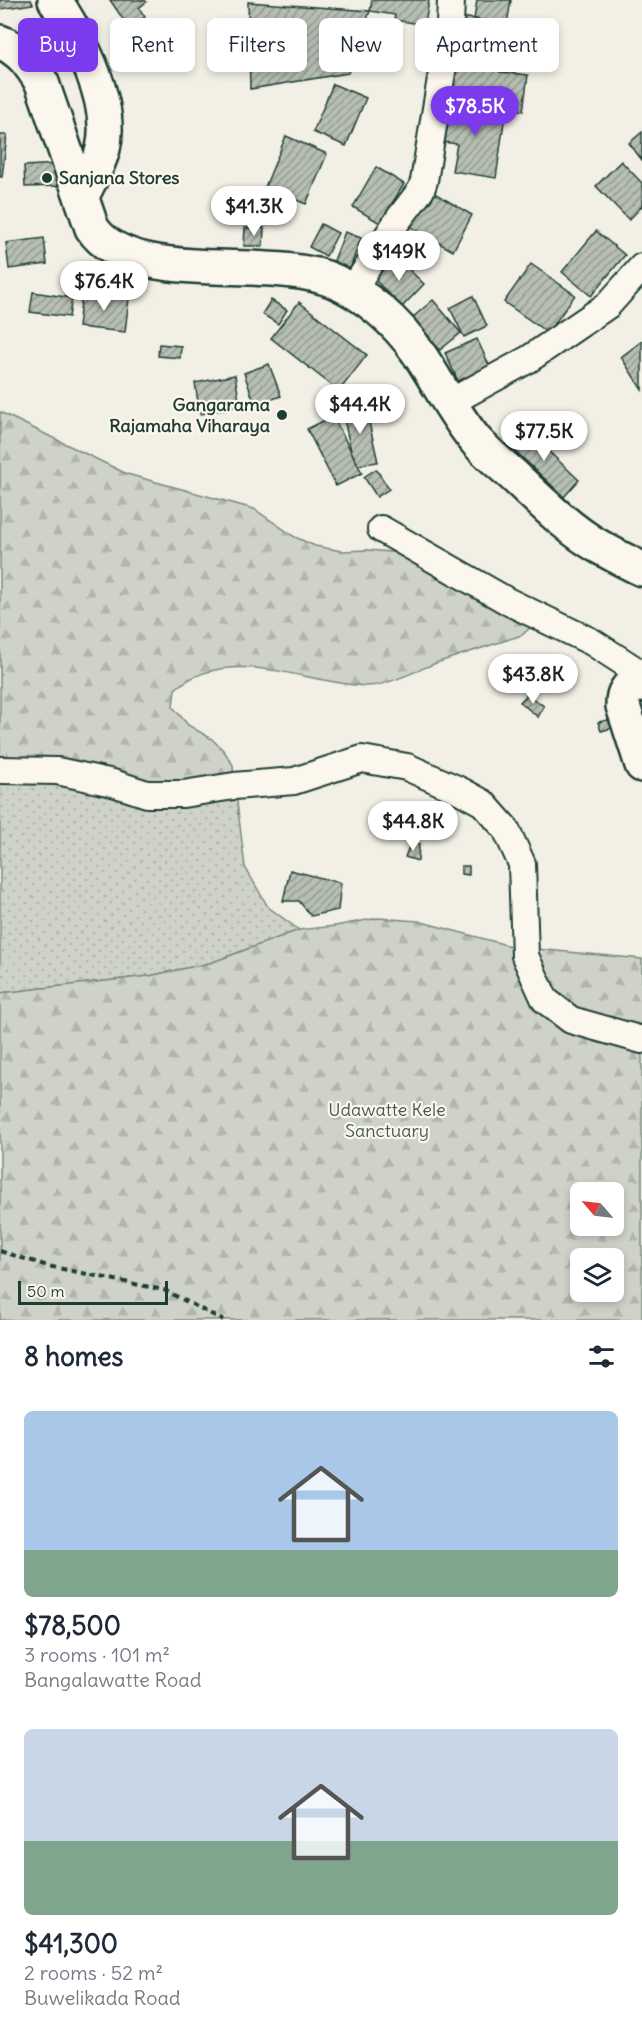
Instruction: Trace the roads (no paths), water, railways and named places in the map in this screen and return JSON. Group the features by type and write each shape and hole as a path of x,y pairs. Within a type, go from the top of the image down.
{"main road":[{"path":"55,0 74,32 93,72 103,109 103,148 82,196"},
{"path":"0,42 19,52 30,63 42,83 92,228 105,243 128,255 163,263 306,273 334,281 369,301 399,329 416,350 478,444 552,511 596,545 642,569"},
{"path":"642,685 630,686 626,690 623,706 642,765"}],"street":[{"path":"352,291 421,190 450,24 451,0"},
{"path":"449,403 529,359 608,306 642,267"},
{"path":"381,529 509,602 592,642 637,671 642,685"},
{"path":"0,770 57,771 113,783 147,794 183,794 234,786 294,782 362,759 407,767 483,803 506,829 522,864 525,956 545,1000 571,1020 642,1040"}],"place":[{"name":"Sanjana Stores","path":"47,178"},
{"name":"Gangarama Rajamaha Viharaya","path":"282,415"}],"park label":[{"name":"Udawatte Kele Sanctuary","path":"387,1120"}]}
